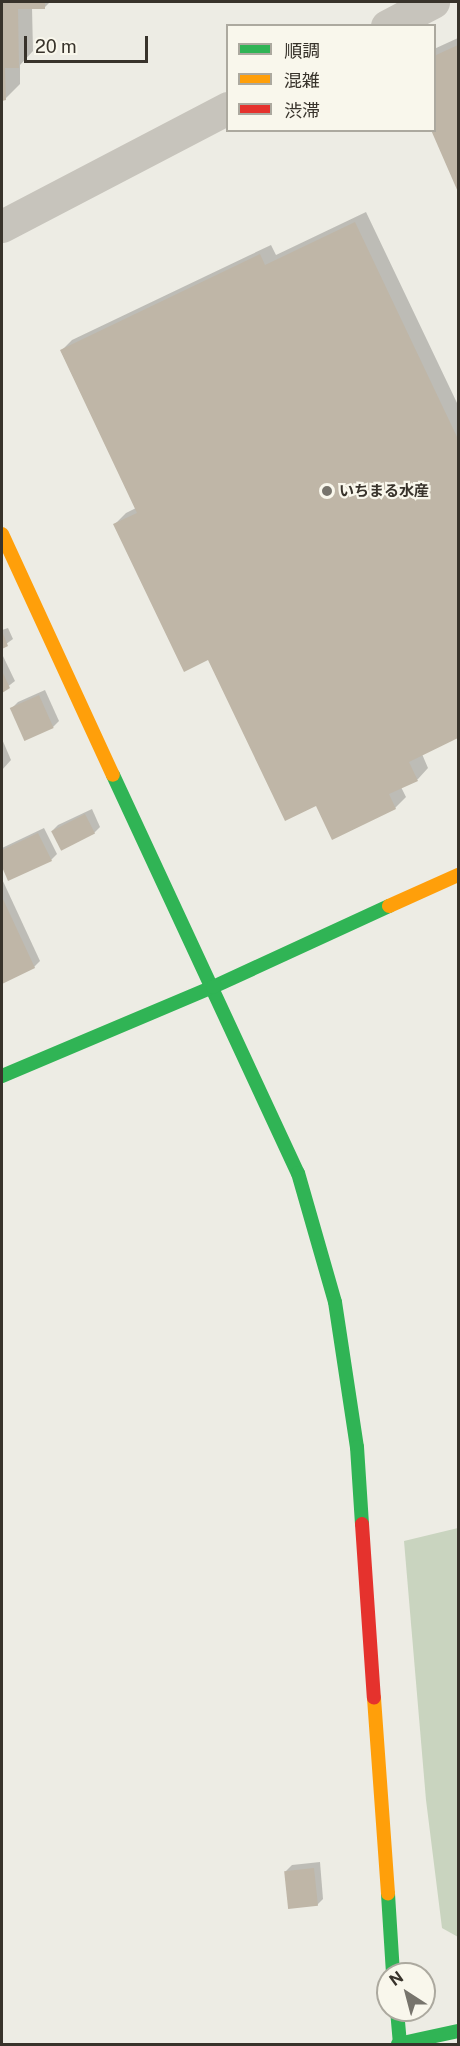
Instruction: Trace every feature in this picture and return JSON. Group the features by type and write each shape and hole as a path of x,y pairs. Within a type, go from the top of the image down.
{"street":[{"path":"391,24 433,2"},
{"path":"2,226 226,109"},
{"path":"2,534 298,1173 335,1302 357,1447 392,1962"},
{"path":"2,1076 213,987 459,875"},
{"path":"398,2022 400,2044 459,2031"}],"green space":[{"path":"458,1528 458,1937 442,1928 426,1800 404,1541"}],"building":[{"path":"2,2 45,2 45,9 18,9 19,68 5,68 6,100 2,101"},
{"path":"458,45 458,192 432,132 436,132 436,55"},
{"path":"355,222 458,439 458,738 409,762 418,781 389,794 396,809 332,840 316,806 285,821 208,660 184,672 113,524 137,513 60,350 260,254 265,265"},
{"path":"2,631 8,646 2,649"},
{"path":"2,671 10,688 2,693"},
{"path":"39,695 54,728 24,741 10,708"},
{"path":"85,814 95,834 61,851 51,831"},
{"path":"38,833 52,861 8,881 2,867 2,850"},
{"path":"2,897 35,968 2,984"},
{"path":"314,1868 318,1906 288,1909 284,1871"}],"traffic: fast":[{"path":"113,775 298,1173 335,1302 357,1447 362,1524"},
{"path":"2,1076 213,987 389,906"},
{"path":"388,1894 392,1962"},
{"path":"398,2022 400,2044"},
{"path":"398,2044 458,2031"}],"traffic: slow":[{"path":"2,534 113,775"},
{"path":"389,906 458,875"},
{"path":"374,1698 388,1894"}],"traffic: jam":[{"path":"362,1524 374,1698"}],"place":[{"name":"いちまる水産","path":"327,491"}]}
